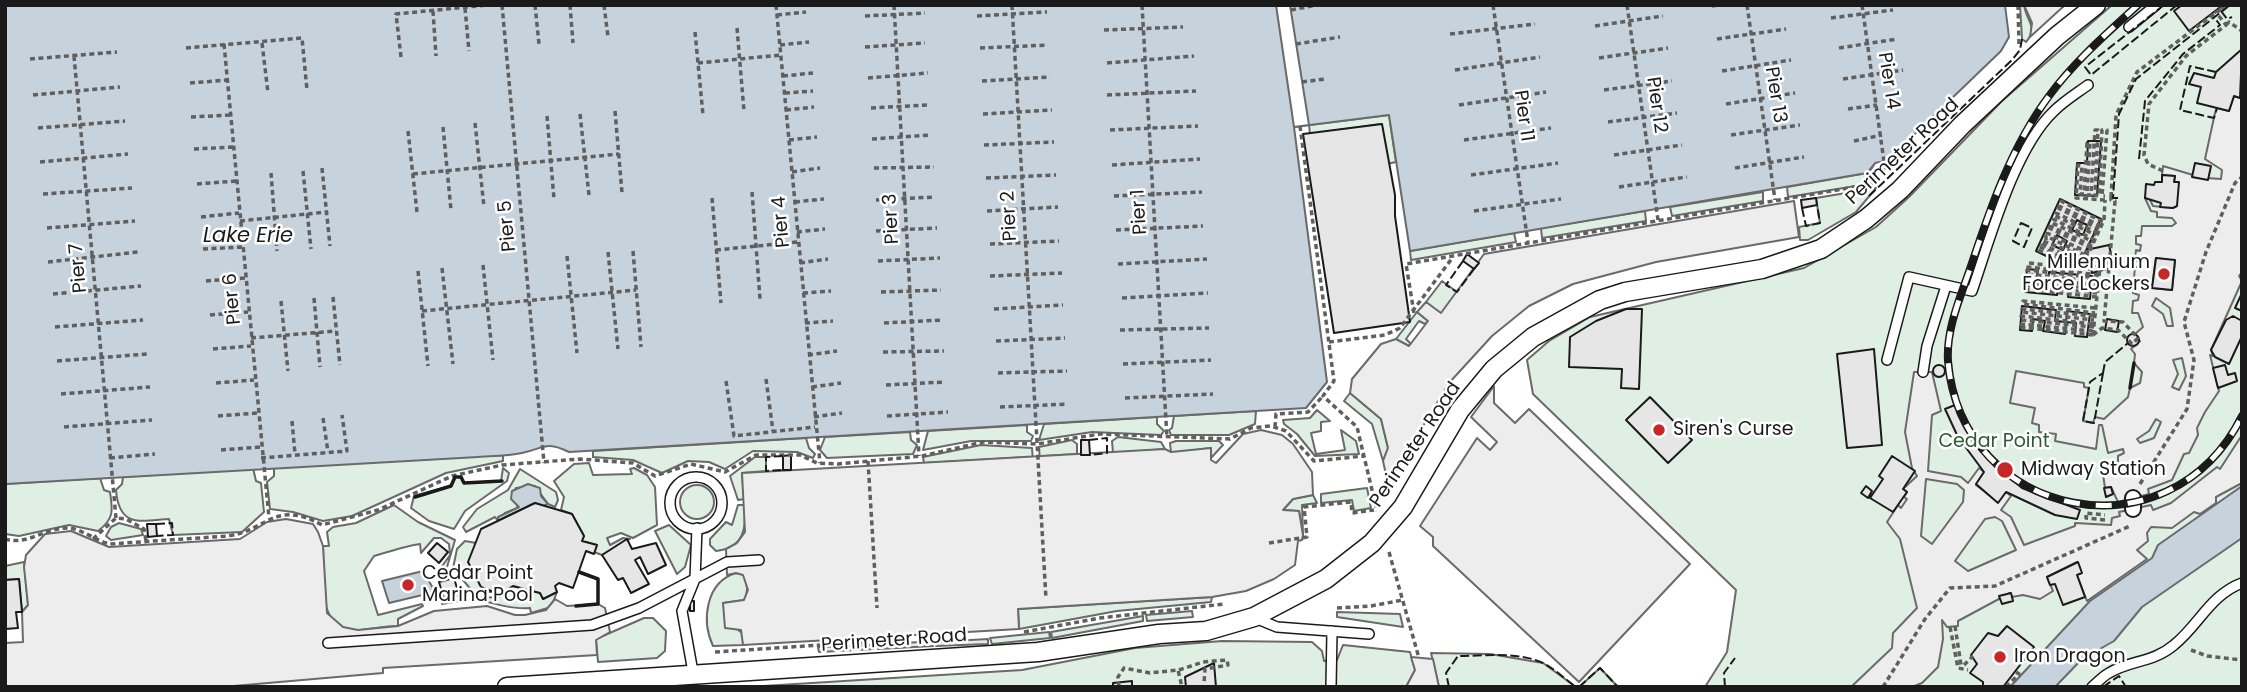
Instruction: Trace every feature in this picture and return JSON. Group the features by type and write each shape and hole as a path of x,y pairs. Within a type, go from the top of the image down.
{"street":[{"name":"Perimeter Road","path":"508,687 594,683 694,672 719,679 1038,652 1159,634 1206,631 1254,617 1326,579 1372,543 1376,525 1403,507 1460,410 1494,369 1534,337 1600,300 1625,292 1762,269 1821,249 1866,219 1900,190 1972,116 2057,36 2096,5"}],"lane":[{"path":"2129,27 2155,5"},
{"path":"1887,360 1909,277 1972,291 2004,199 2030,144 2053,112 2088,85"},
{"path":"1923,372 1927,346 1946,286"},
{"path":"700,477 716,486 722,504 714,521 697,528 688,527 674,515 671,497 682,481 700,477"},
{"path":"694,672 682,611 695,579 697,528"},
{"path":"328,643 592,625 639,608 727,562 759,560"},
{"path":"2092,687 2110,672 2150,661 2176,644 2211,602 2227,588 2242,583"},
{"path":"1254,617 1277,628 1370,634"},
{"path":"1331,687 1332,631"}],"path":[{"path":"401,57 396,14 488,5"},
{"name":"Pier 5","path":"502,5 544,463"},
{"path":"535,5 539,44"},
{"path":"570,5 573,43"},
{"path":"604,5 608,37"},
{"name":"Pier 4","path":"776,5 820,463"},
{"name":"Pier 3","path":"894,5 919,456"},
{"name":"Pier 2","path":"1012,5 1046,599"},
{"name":"Pier 1","path":"1142,5 1167,438"},
{"path":"1291,10 1317,5"},
{"name":"Pier 11","path":"1493,5 1528,243"},
{"name":"Pier 12","path":"1627,5 1658,220"},
{"path":"1712,6 1719,5"},
{"name":"Pier 13","path":"1747,5 1775,200"},
{"name":"Pier 14","path":"1775,200 1882,182 1886,178 1886,160 1862,5"},
{"path":"2072,252 2043,241 2042,244 2069,257 2068,261 2040,247 2038,250 2067,264 2072,252 2094,241 2107,198 2116,115 2137,72 2223,7"},
{"path":"465,8 469,51"},
{"path":"1831,18 1893,10"},
{"path":"433,11 436,57"},
{"path":"2216,11 2226,25"},
{"path":"777,15 806,12"},
{"path":"977,16 1047,12"},
{"path":"865,16 925,13"},
{"path":"1595,26 1662,16"},
{"path":"2163,171 2148,164 2144,155 2149,104 2186,56 2230,22 2242,31"},
{"path":"1450,34 1535,24"},
{"path":"1104,30 1183,27"},
{"path":"737,28 744,111"},
{"path":"1717,39 1786,29"},
{"path":"695,32 703,115"},
{"path":"1296,44 1339,37"},
{"path":"186,48 302,38 307,90"},
{"path":"1839,48 1897,39"},
{"path":"262,42 268,93"},
{"path":"780,45 809,42"},
{"path":"864,47 925,43"},
{"name":"Pier 6","path":"224,44 261,467 269,518"},
{"path":"979,48 1048,45"},
{"path":"1599,58 1668,48"},
{"path":"30,59 117,52"},
{"path":"698,63 781,55"},
{"name":"Pier 7","path":"74,56 116,518"},
{"path":"1107,64 1194,56"},
{"path":"1455,70 1540,57"},
{"path":"1722,71 1791,60"},
{"path":"1843,79 1903,70"},
{"path":"783,76 813,73"},
{"path":"868,78 928,74"},
{"path":"982,81 1050,77"},
{"path":"1302,82 1325,79"},
{"path":"190,83 228,80"},
{"path":"1604,90 1672,81"},
{"path":"33,95 120,87"},
{"path":"1107,95 1196,90"},
{"path":"785,93 813,91"},
{"path":"1459,105 1546,92"},
{"path":"1726,104 1795,93"},
{"path":"870,108 929,105"},
{"path":"1848,109 1878,105"},
{"path":"786,110 814,107"},
{"path":"983,114 1052,110"},
{"path":"615,111 622,193"},
{"path":"1608,122 1677,113"},
{"path":"580,114 589,195"},
{"path":"191,117 231,115"},
{"path":"547,116 555,199"},
{"path":"38,128 125,121"},
{"path":"475,123 484,207"},
{"path":"1731,135 1800,125"},
{"path":"1110,130 1198,126"},
{"path":"1275,428 1276,414 1308,412 1334,381 1300,126"},
{"path":"443,127 451,210"},
{"path":"1464,140 1551,128"},
{"path":"2094,322 2023,304 2023,301 2094,322 2102,328 2118,330 2132,344 2138,338 2123,322 2104,321 2115,201 2102,196 2107,130 2102,130 2099,195 2095,195 2098,130 2095,130 2091,195 2087,195 2090,143 2087,143 2084,194 2080,194 2082,166 2078,165 2076,198 2107,198"},
{"path":"408,131 417,212"},
{"path":"872,139 931,135"},
{"path":"1854,141 1882,135"},
{"path":"789,140 817,137"},
{"path":"984,145 1054,142"},
{"path":"1614,155 1682,145"},
{"path":"194,149 233,147"},
{"path":"413,174 619,153"},
{"path":"40,162 128,155"},
{"path":"1735,168 1804,157"},
{"path":"1112,165 1200,159"},
{"path":"1471,175 1558,163"},
{"path":"792,172 820,167"},
{"path":"874,168 934,167"},
{"path":"322,168 330,246"},
{"path":"303,171 311,249"},
{"path":"271,173 277,251"},
{"path":"986,178 1056,175"},
{"path":"1619,187 1687,177"},
{"path":"1883,687 1925,619 1950,588 1995,586 2129,529 2133,503 2187,409 2194,360 2184,322 2206,252 2235,183 2242,177"},
{"path":"197,184 236,181"},
{"path":"43,194 132,188"},
{"path":"752,192 760,299"},
{"path":"1114,196 1202,192"},
{"path":"876,200 935,197"},
{"path":"712,198 721,303"},
{"path":"794,202 824,199"},
{"path":"1474,211 1561,199"},
{"path":"1414,313 1406,264 1775,200"},
{"path":"2094,241 2059,206 2061,201 2094,241 2100,267 2094,322"},
{"path":"987,211 1058,207"},
{"path":"2058,208 2094,241 2056,214 2058,208"},
{"path":"240,221 327,212"},
{"path":"201,217 239,213"},
{"path":"2055,216 2094,241 2053,219 2055,216"},
{"path":"47,228 135,220"},
{"path":"2052,223 2094,241 2050,226 2052,223"},
{"path":"1116,230 1203,226"},
{"path":"877,231 937,228"},
{"path":"797,232 825,229"},
{"path":"2072,252 2044,239 2046,236 2094,241"},
{"path":"990,244 1059,241"},
{"path":"716,250 798,242"},
{"path":"203,249 242,247"},
{"path":"633,251 641,347"},
{"path":"48,262 138,252"},
{"path":"608,252 618,349"},
{"path":"567,256 577,353"},
{"path":"1329,342 1385,335 1400,328 1414,313 1454,256"},
{"path":"878,261 940,258"},
{"path":"1118,264 1207,259"},
{"path":"800,262 828,260"},
{"path":"2028,263 2098,284 2028,267 2028,263"},
{"path":"483,265 493,360"},
{"path":"442,268 453,364"},
{"path":"2027,270 2098,284 2027,274 2027,270"},
{"path":"418,271 428,366"},
{"path":"990,276 1062,273"},
{"path":"206,281 245,278"},
{"path":"2026,278 2098,284 2026,282 2026,278"},
{"path":"2098,284 2025,289 2025,285 2098,284"},
{"path":"53,294 141,286"},
{"path":"422,311 636,290"},
{"path":"881,292 941,290"},
{"path":"803,293 831,291"},
{"path":"1122,298 1208,293"},
{"path":"333,297 340,365"},
{"path":"314,298 320,367"},
{"path":"281,301 288,371"},
{"path":"995,309 1063,305"},
{"path":"2022,309 2094,322 2022,312 2022,309"},
{"path":"210,315 248,312"},
{"path":"2021,316 2094,322 2021,320 2021,316"},
{"path":"55,327 143,320"},
{"path":"884,323 943,320"},
{"path":"806,323 834,321"},
{"path":"2094,322 2020,327 2020,324 2094,322"},
{"path":"1120,330 1209,328"},
{"path":"250,338 336,331"},
{"path":"996,341 1065,338"},
{"path":"213,349 251,346"},
{"path":"808,355 837,351"},
{"path":"883,352 944,351"},
{"path":"57,361 147,354"},
{"path":"1123,364 1211,359"},
{"path":"998,373 1068,371"},
{"path":"766,379 773,432"},
{"path":"216,383 254,380"},
{"path":"726,381 734,436 815,427"},
{"path":"886,385 946,382"},
{"path":"811,387 841,383"},
{"path":"61,394 150,387"},
{"path":"1125,398 1213,394"},
{"path":"1323,396 1357,427 1377,511 1376,525 1403,600 1419,658"},
{"path":"1000,407 1068,404"},
{"path":"887,416 948,412"},
{"path":"814,417 842,413"},
{"path":"218,416 257,414"},
{"path":"261,458 346,451 342,415"},
{"path":"323,418 328,452"},
{"path":"64,427 152,420"},
{"path":"292,421 295,455"},
{"path":"5,539 17,542 45,531 74,528 93,539 110,544 246,533 269,518 288,515 310,519 322,525 342,522 378,510 452,476 502,465 580,459 633,463 655,476 691,464 725,472 756,455 800,456 820,463 868,461 919,456 983,442 1036,444 1100,435 1230,439 1251,428 1286,431 1314,461 1364,456"},
{"path":"221,450 260,447"},
{"path":"110,458 155,454"},
{"path":"868,461 877,608"},
{"path":"1269,542 1307,537 1304,507 1351,502 1352,513 1377,511"},
{"path":"1376,525 1377,511"},
{"path":"93,539 116,518 139,524 144,529 146,541"},
{"path":"1337,608 1371,607 1403,600"},
{"path":"1019,633 1100,618 1226,604"},
{"path":"1968,670 1958,668 1952,627 1961,665 1965,665 1973,656"},
{"path":"715,653 869,642"},
{"path":"2176,644 2207,656 2242,660"},
{"path":"1178,670 1203,662 1227,660 1228,665 1205,668 1204,684"},
{"path":"1119,687 1118,677 1124,668 1150,673 1178,670 1182,687"},
{"path":"2006,687 2019,674 2015,671"}],"green space":[{"path":"2020,5 2024,5 2032,28 2026,42 2022,39"},
{"name":"Cedar Point","path":"2112,5 2242,5 2242,687 1705,687 1727,652 1736,590 1533,394 1527,360 1549,341 1590,317 1804,268 1876,227 1909,197 2002,101"},
{"path":"1389,115 1396,162 1387,164 1381,124 1310,134 1309,125"},
{"path":"1875,163 1862,185 1788,197 1787,187 1867,173"},
{"path":"1876,188 1856,212 1808,240 1800,240 1799,227 1820,223 1816,198"},
{"path":"1763,192 1763,201 1672,216 1670,207"},
{"path":"1645,211 1646,221 1542,238 1541,228"},
{"path":"1514,233 1516,242 1411,260 1410,251"},
{"path":"1442,281 1457,292 1441,314 1426,302"},
{"path":"1417,312 1428,321 1425,324 1419,321 1406,339 1411,344 1406,347 1396,339"},
{"path":"1350,393 1381,419 1388,448 1383,461 1372,424 1344,401"},
{"path":"1317,410 1330,421 1321,422 1321,431 1311,433 1316,454 1345,450 1341,430 1356,441 1359,454 1315,456 1297,434 1284,424 1283,420 1310,418"},
{"path":"1256,411 1255,424 1229,435 1171,435 1169,430 1172,428 1174,416"},
{"path":"1157,417 1157,424 1164,431 1161,435 1092,432 1039,440 1044,424"},
{"path":"1027,425 1027,432 1033,436 1031,441 971,441 923,450 928,431"},
{"path":"910,432 911,440 917,445 913,454 827,458 820,450 825,437"},
{"path":"1118,437 1161,442 1165,449 1113,453 1112,441"},
{"path":"806,438 809,448 815,454 813,458 797,452 753,451 725,469 709,462 688,461 662,473 633,460 593,457 593,451"},
{"path":"1072,440 1077,444 1077,454 1044,456 1041,475 1039,447"},
{"path":"1219,441 1223,445 1210,459 1211,448 1171,453 1170,443"},
{"path":"981,445 1032,448 1034,474 1029,457 924,463 923,457"},
{"path":"503,455 503,461 446,473 352,516 323,521 293,512 270,509 267,482 274,476 274,467"},
{"path":"755,457 766,457 766,471 742,473 744,499 738,500 730,476"},
{"path":"589,463 593,475 632,474 630,469 634,468 647,475 655,487 657,525 633,538 621,533 607,538 610,545 623,538 630,539 602,555 594,552 597,545 582,541 584,536 572,514 561,510 564,497 554,481 574,464"},
{"path":"253,468 256,481 261,483 264,512 242,532 173,535 169,519 133,520 121,511 118,502 116,490 122,484 123,477"},
{"path":"503,468 509,473 507,481 465,511 454,529 429,521 411,508 414,496 451,486 455,477 461,477 464,483 501,481"},
{"path":"520,469 556,492 558,500 555,507 548,504 535,486 516,488 513,495 518,508 505,513 498,521 495,517 466,532 463,527 477,509 508,490"},
{"path":"100,478 104,490 110,492 112,510 107,523 98,531 69,525 19,536 5,534 5,484"},
{"path":"697,485 709,490 714,502 709,514 697,519 685,514 680,502 685,490"},
{"path":"1367,488 1371,508 1354,511 1352,500 1321,503 1321,494"},
{"path":"1313,495 1317,503 1302,505 1303,535 1299,511 1283,510 1293,499"},
{"path":"394,505 418,522 455,540 447,567 438,572 450,555 449,544 441,538 434,538 421,553 420,544 374,556 364,571 378,615 422,604 423,606 398,619 398,626 360,630 345,628 335,622 328,612 325,600 323,546 329,546 327,532 333,527 356,523"},
{"path":"738,505 744,505 742,536 733,546 716,551 710,545 710,539 726,522 732,525"},
{"path":"119,523 141,529 143,535 111,540 106,536 111,527"},
{"path":"669,525 691,545 685,567 677,574 655,531"},
{"path":"465,541 476,543 474,567 477,579 495,592 473,592 453,568 457,549"},
{"path":"24,562 28,605 22,612 19,579 5,580 5,566"},
{"path":"736,573 744,575 746,597 744,600 723,603 736,628 743,634 743,645 713,646 707,625 712,593 726,578"},
{"path":"513,586 540,593 543,599 557,592 551,607 531,613 530,608 510,607 475,598 500,597"},
{"path":"458,587 467,592 466,600 442,604 444,599 458,595"},
{"path":"1212,597 1211,602 1117,611 1019,629 1018,609"},
{"path":"1192,611 1193,617 1147,621 1146,615"},
{"path":"1337,612 1400,614 1403,627 1337,617"},
{"path":"1143,616 1143,621 1052,638 1051,632"},
{"path":"644,618 653,618 666,631 665,651 657,658 598,662 596,639"},
{"path":"1049,632 1050,638 992,644 990,638"},
{"path":"988,639 988,644 936,646 936,642"},
{"path":"933,641 933,646 878,649 878,645"},
{"path":"1222,641 1312,642 1322,651 1324,661 1337,660 1343,645 1410,652 1415,670 1406,687 747,687 1022,670 1135,648"},
{"path":"874,645 874,649 819,652 818,647"},
{"path":"1431,653 1490,654 1543,663 1576,687 1439,687"},
{"path":"1600,668 1618,687 1579,687"}],"shaded area":[{"path":"2024,5 2065,5 2030,37 2032,23"},
{"path":"2242,93 2242,272 2239,276 2242,281 2211,350 2219,391 2205,412 2197,428 2198,435 2189,453 2184,454 2172,480 2148,489 2149,494 2118,502 2111,487 2105,488 2103,474 2118,468 2118,456 2124,453 2123,449 2108,453 2102,425 2099,425 2096,449 2055,441 2056,434 2039,432 2039,425 2032,423 2035,408 2010,403 2016,371 2084,383 2084,387 2089,388 2083,421 2093,423 2095,417 2104,419 2128,397 2130,388 2140,383 2142,372 2134,363 2135,354 2131,349 2140,341 2135,334 2143,327 2138,313 2132,313 2133,301 2138,300 2139,295 2133,293 2134,283 2139,283 2139,278 2134,278 2135,267 2139,267 2140,262 2135,260 2136,250 2140,251 2141,245 2136,244 2136,236 2141,236 2142,226 2172,226 2176,223 2172,218 2157,217 2157,212 2151,211 2145,198 2149,198 2153,206 2173,208 2178,183 2174,182 2175,176 2162,175 2163,166 2193,177 2221,179 2222,170 2205,159 2215,113 2217,108 2229,111 2234,96 2240,98","holes":["2156,258 2175,261 2172,290 2152,288","2156,298 2170,308 2173,326 2167,326 2163,314 2152,306","2182,358 2186,376 2179,390 2172,387 2178,374 2173,360","2156,419 2161,422 2154,438 2140,443 2137,439 2149,431"]},
{"path":"1794,201 1799,237 1656,262 1573,284 1529,306 1492,336 1449,383 1388,484 1383,461 1388,448 1381,419 1350,393 1352,379 1381,344 1396,339 1409,346 1428,321 1417,312 1426,302 1441,313 1484,254"},
{"path":"1914,372 1932,372 1941,411 1932,415 1928,471 1961,477 1968,483 1979,468 1984,472 1976,485 1998,502 2006,492 2011,496 2001,510 2011,517 2024,545 2075,526 2075,523 2111,525 2112,518 2120,516 2119,512 2151,505 2153,510 2171,503 2217,467 2220,469 2242,435 2242,483 2216,497 2216,503 2200,514 2194,512 2172,528 2151,527 2147,533 2148,541 2137,550 2147,559 2087,601 2077,575 2077,562 2047,577 2053,591 2040,599 2023,595 2012,597 2010,593 1958,621 1958,626 1947,627 1942,620 1943,639 1938,667 1922,683 1912,687 1851,687 1892,648 1893,633 1917,608 1900,539 1887,522 1898,505 1901,508 1907,499 1904,497 1907,492 1903,489 1917,476 1912,468 1905,432","holes":["1926,479 1957,484 1964,490 1963,502 1932,544 1921,536","1995,517 2002,521 2016,550 1968,571 1955,561 1985,519"]},
{"path":"1494,386 1494,403 1515,423 1529,409 1690,564 1579,682 1433,546 1433,537 1420,526 1477,438 1490,450 1497,442 1471,417"},
{"path":"1261,430 1282,435 1293,444 1312,472 1313,495 1293,499 1283,510 1299,511 1303,535 1302,540 1298,541 1295,565 1274,579 1246,591 1212,597 1018,609 1019,629 743,645 741,630 725,628 723,603 744,600 748,590 743,575 727,575 726,549 737,543 745,532 742,473 1211,448 1211,460 1216,463 1243,434"},
{"path":"286,519 313,524 318,532 323,546 327,613 343,627 358,630 398,626 434,611 487,606 515,615 525,615 546,610 555,599 567,606 598,604 605,608 610,632 596,640 597,655 383,668 383,673 222,687 5,687 5,643 23,642 22,612 28,605 24,567 26,555 45,534 71,531 109,547 240,539 267,522"},
{"path":"1411,657 1433,659 1439,687 1406,687 1415,670"}],"water":[{"name":"Lake Erie","path":"5,5 2005,5 2009,37 2001,51 1894,154 1894,159 1875,163 1867,173 1410,251 1389,115 1294,127 1327,382 1306,408 569,452 544,446 500,456 5,484"},
{"path":"528,484 540,488 541,496 548,504 543,506 535,503 498,521 498,517 519,507 511,499 512,491"},
{"path":"2242,486 2242,538 2142,607 2114,641 2082,659 2055,687 2010,687 2090,601 2152,558 2158,545"},
{"name":"Cedar Point Marina Pool","path":"423,571 433,588 431,593 389,603 382,581"}],"pier":[{"path":"1276,5 1290,5 1309,125 1294,127"}],"building":[{"path":"2182,5 2223,5 2189,31 2174,11"},
{"path":"2242,49 2240,98 2234,96 2229,111 2197,103 2201,87 2189,84 2194,73 2214,78 2216,72"},
{"path":"1382,124 1395,195 1395,216 1410,322 1334,333 1303,134"},
{"path":"2088,141 2101,141 2097,196 2075,195 2077,163 2087,163"},
{"path":"2195,163 2211,166 2208,180 2192,177"},
{"path":"2162,175 2175,176 2174,182 2179,182 2177,206 2173,208 2160,207 2161,203 2145,198 2146,184 2162,182"},
{"path":"1816,198 1817,205 1802,208 1801,200"},
{"path":"2060,199 2101,219 2082,259 2073,254 2067,266 2036,251","holes":["2077,220 2087,225 2083,235 2072,230","2057,235 2067,241 2063,250 2052,245"]},
{"path":"2109,245 2114,267 2092,273 2086,250"},
{"path":"1467,254 1479,263 1474,269 1463,261"},
{"name":"Millennium Force Lockers","path":"2156,258 2175,260 2172,290 2152,288"},
{"path":"2027,269 2038,270 2036,280 2048,282 2049,272 2092,276 2090,299 2068,297 2069,284 2059,283 2057,295 2025,292"},
{"path":"2242,293 2242,311 2235,308"},
{"path":"2022,306 2056,310 2055,321 2066,322 2065,334 2043,331 2045,321 2033,319 2032,331 2020,330"},
{"path":"1626,309 1642,309 1639,389 1621,388 1622,369 1569,367 1570,337 1596,321"},
{"path":"2067,311 2090,314 2087,337 2075,336 2076,323 2066,322"},
{"path":"2233,316 2242,321 2242,336 2229,364 2215,357 2211,350 2226,320"},
{"path":"2107,319 2119,321 2117,332 2105,330"},
{"path":"2128,335 2138,335 2138,345 2128,345"},
{"path":"1874,349 1882,445 1847,448 1837,354"},
{"path":"1939,365 1945,371 1939,377 1933,371"},
{"path":"2225,365 2228,375 2235,373 2237,381 2218,388 2213,368"},
{"name":"Siren's Curse","path":"1650,397 1692,440 1668,463 1626,420"},
{"path":"1955,405 1978,446 1994,464 2022,488 2080,510 2077,519 2055,515 2006,492 1998,503 1976,484 1984,472 1958,437 1945,409"},
{"path":"1081,440 1089,440 1090,455 1081,455"},
{"path":"791,455 791,470 783,470 783,456"},
{"path":"1892,456 1915,471 1903,489 1907,492 1893,512 1870,498 1883,479 1879,476"},
{"path":"1866,486 1872,491 1868,498 1861,493"},
{"path":"2111,487 2113,494 2106,497 2104,488"},
{"path":"535,503 572,514 584,536 582,541 597,545 594,554 586,551 573,588 559,583 555,586 557,592 543,599 540,593 513,586 499,594 481,587 468,562 481,529"},
{"path":"147,524 156,524 157,536 148,537"},
{"path":"627,539 632,549 656,543 666,565 648,574 640,557 635,560 649,584 631,593 623,578 618,580 602,555"},
{"path":"437,543 448,552 439,563 428,553"},
{"path":"2078,562 2082,573 2077,575 2085,597 2063,605 2055,584 2050,585 2047,577"},
{"path":"454,578 459,595 444,599 439,582"},
{"path":"19,579 22,612 16,612 18,628 5,629 5,580"},
{"path":"2011,593 2013,601 2002,604 1999,596"},
{"path":"690,601 694,601 694,611 690,611"},
{"name":"Iron Dragon","path":"2007,626 2034,647 2003,687 1983,687 1983,682 1970,673 1977,664 1971,655 1988,633 1998,636"},
{"path":"1214,663 1216,687 1186,687 1185,677"},
{"path":"1132,681 1132,687 1113,687 1113,683"}],"railway":[{"path":"2138,5 2059,83 2023,136 2003,179 1951,326 1948,361 1961,415 1989,457 2027,486 2072,503 2120,504 2167,491 2209,462 2242,416"}],"fence":[{"path":"2164,5 2085,67 2091,75 2177,5"},
{"path":"2118,198 2113,198 2119,114 2136,79 2230,5"},
{"path":"2221,11 2227,19 2232,17"},
{"path":"2139,159 2145,101 2183,54 2220,25 2214,17"},
{"path":"1869,196 2012,60 2020,50 2022,39"},
{"path":"2216,72 2190,66 2180,110 2214,118 2217,108"},
{"path":"1802,208 1806,226 1820,223 1817,205"},
{"path":"2021,223 2032,228 2024,247 2013,241 2021,223"},
{"path":"1463,261 1446,285 1457,292 1474,269"},
{"path":"2103,373 2105,362 2128,343"},
{"path":"2103,373 2094,423 2083,421 2090,382 2103,373"},
{"path":"1089,440 1107,438 1107,453 1090,455"},
{"path":"783,456 766,457 766,471 783,470"},
{"path":"156,524 172,523 173,535 157,536"},
{"path":"1449,687 1446,673 1458,656 1491,655 1535,660 1549,666 1576,687"},
{"path":"1725,687 1724,673 1735,658"},
{"path":"1579,687 1600,668 1618,687"},
{"path":"2103,687 2119,676 2126,687"}],"wall":[{"path":"2130,388 2134,363"},
{"path":"415,497 451,486 455,477 461,477 464,483 502,481"},
{"path":"576,606 598,604 598,579 579,572"}],"place":[{"name":"Millennium Force Lockers","path":"2164,274"},
{"name":"Siren's Curse","path":"1659,430"},
{"name":"Midway Station","path":"2005,470"},
{"name":"Cedar Point Marina Pool","path":"408,585"},
{"name":"Iron Dragon","path":"2000,657"}]}
